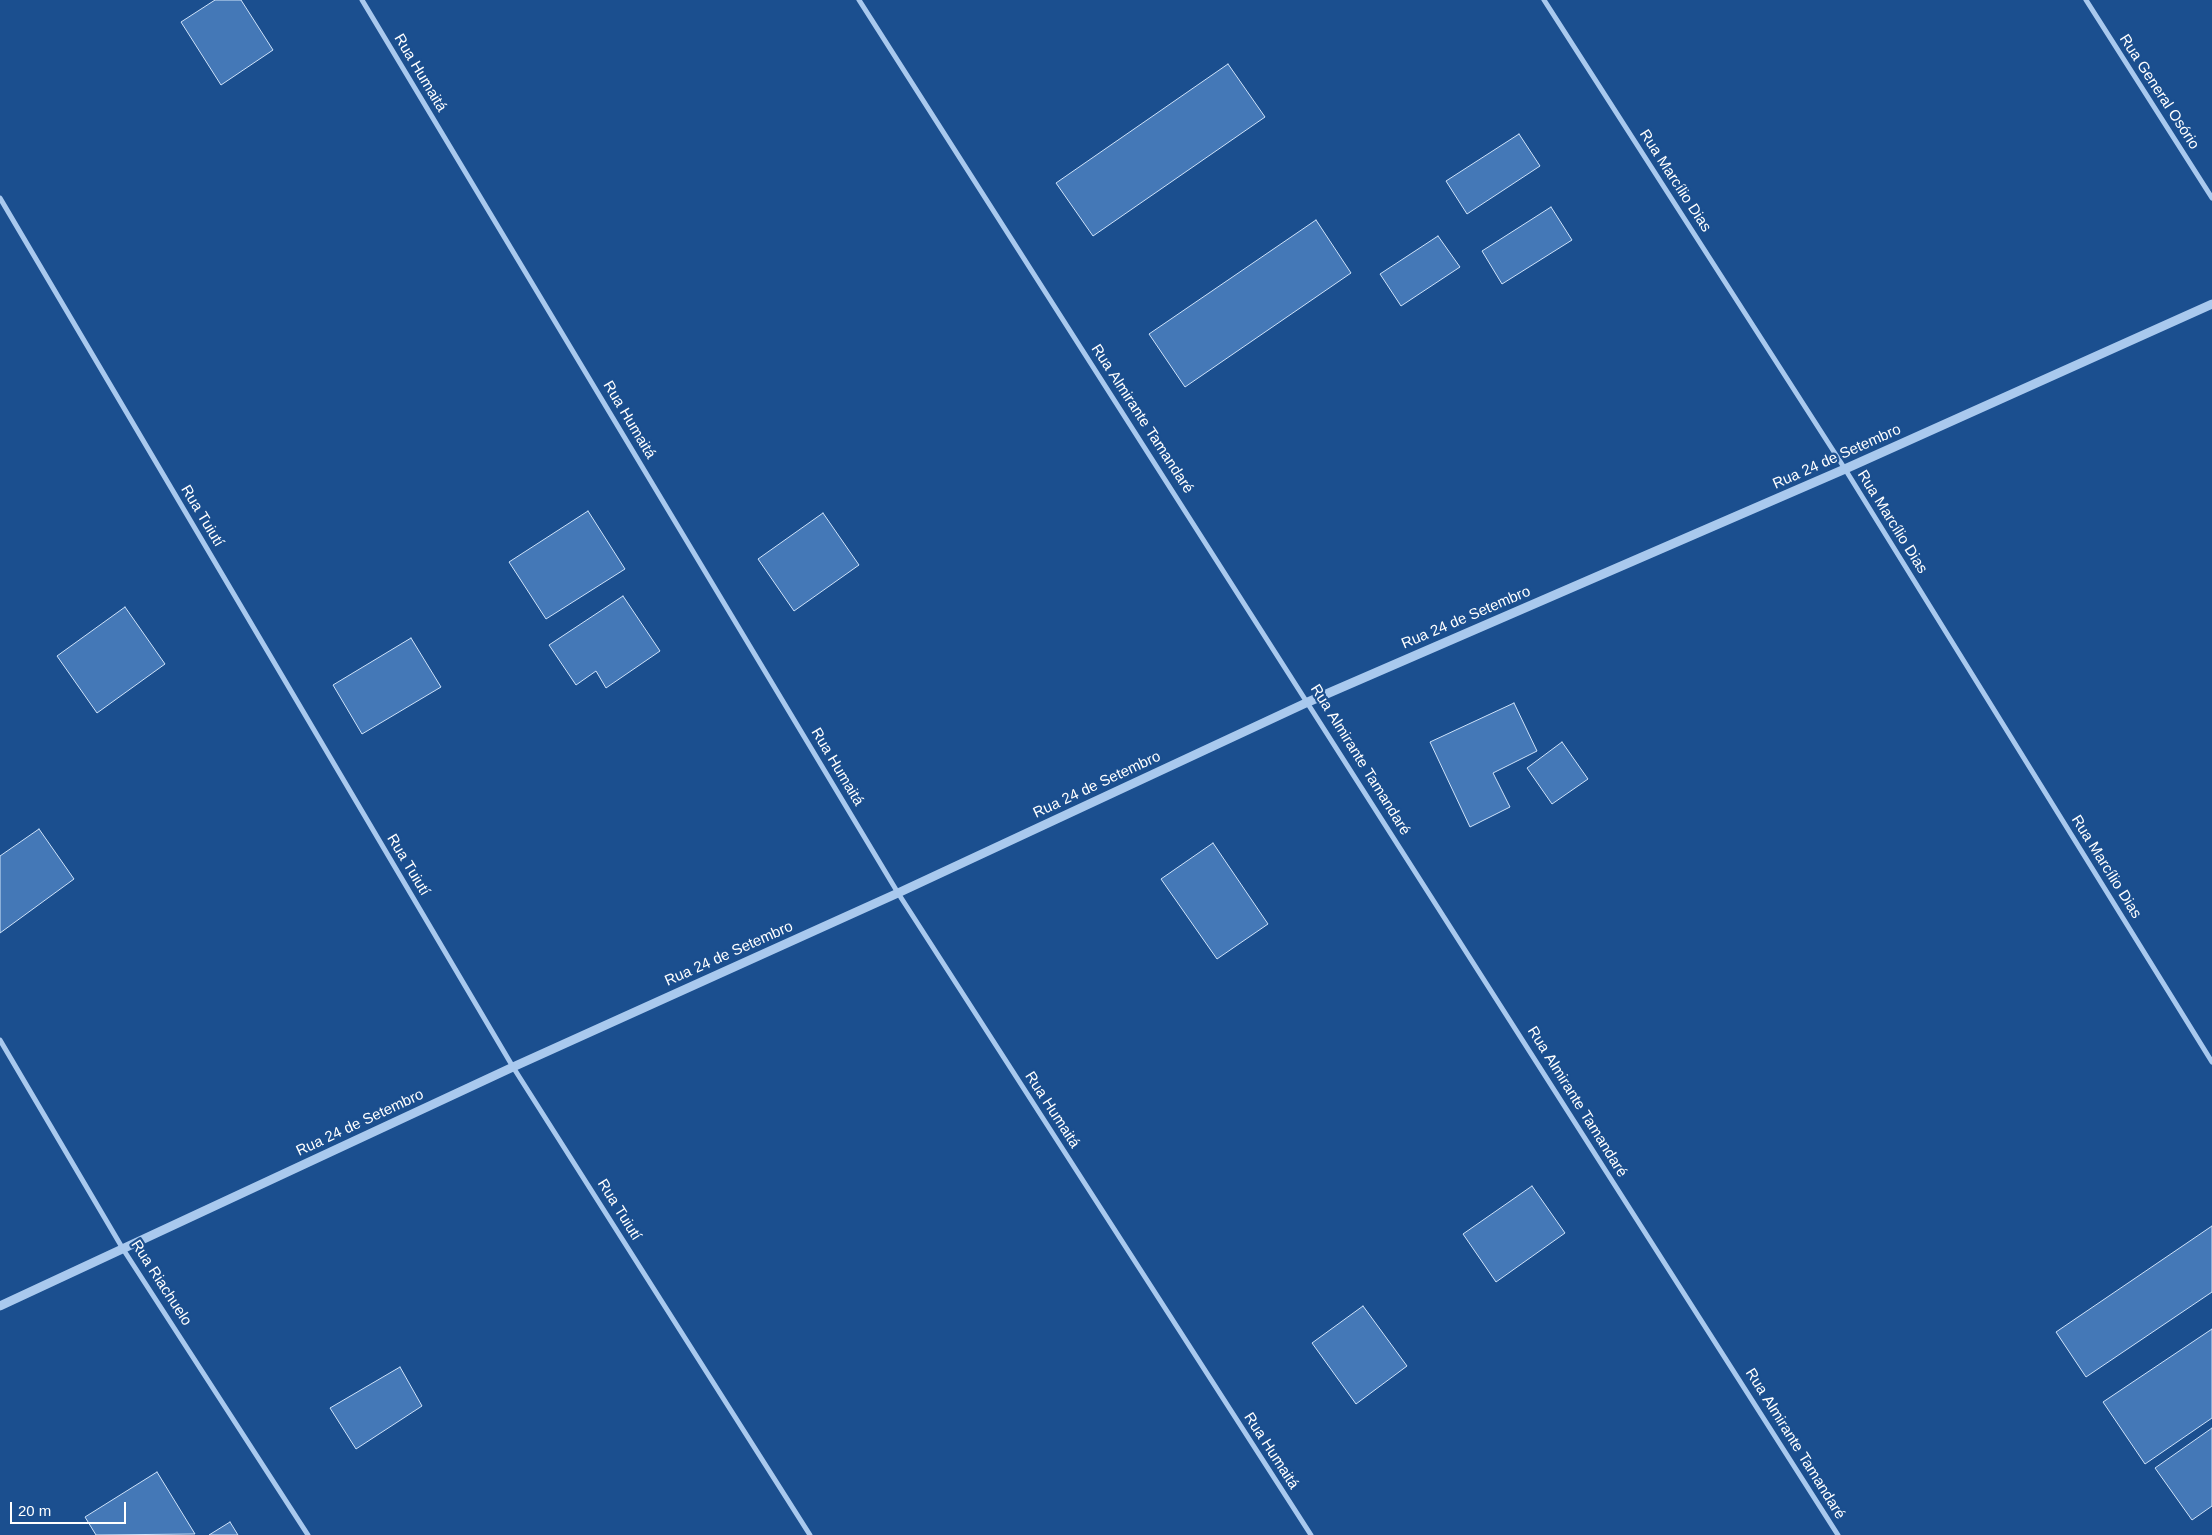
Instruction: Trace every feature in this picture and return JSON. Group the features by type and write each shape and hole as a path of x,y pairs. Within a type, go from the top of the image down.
{"street":[{"name":"Rua Humaitá","path":"362,0 898,893 1311,1535"},
{"name":"Rua Almirante Tamandaré","path":"859,0 1838,1535"},
{"name":"Rua Marcílio Dias","path":"1544,0 1845,469 2212,1062"},
{"name":"Rua General Osório","path":"2086,0 2212,198"},
{"name":"Rua Tuiutí","path":"0,198 512,1067 810,1535"},
{"name":"Rua 24 de Setembro","path":"0,1306 512,1067 898,893 1308,702 1845,469 2212,304"},
{"name":"Rua Riachuelo","path":"0,1040 124,1248 308,1535"}],"building":[{"path":"215,0 241,0 273,50 221,85 181,22"},
{"path":"1228,64 1265,117 1093,236 1056,183"},
{"path":"1519,134 1540,166 1467,214 1446,181"},
{"path":"1551,207 1572,240 1502,284 1482,251"},
{"path":"1316,220 1351,273 1185,387 1149,334"},
{"path":"1438,236 1460,267 1401,306 1380,274"},
{"path":"588,511 625,569 546,619 509,562"},
{"path":"823,513 859,565 794,611 758,559"},
{"path":"623,596 660,651 606,688 596,671 576,685 549,645"},
{"path":"125,607 165,664 97,713 57,656"},
{"path":"411,638 441,687 362,734 333,685"},
{"path":"1514,703 1537,751 1493,773 1510,807 1470,827 1430,742"},
{"path":"1562,742 1588,779 1552,804 1527,768"},
{"path":"39,829 74,879 0,933 0,856"},
{"path":"1213,843 1268,924 1217,959 1161,879"},
{"path":"1532,1186 1565,1233 1496,1282 1463,1234"},
{"path":"2212,1226 2212,1292 2086,1377 2056,1332"},
{"path":"1363,1306 1407,1366 1356,1404 1312,1343"},
{"path":"2212,1329 2212,1418 2145,1464 2103,1402"},
{"path":"400,1367 422,1406 356,1449 330,1408"},
{"path":"2212,1428 2212,1506 2192,1520 2155,1468"},
{"path":"157,1472 195,1534 96,1535 85,1517"},
{"path":"230,1522 238,1535 209,1535"}]}
